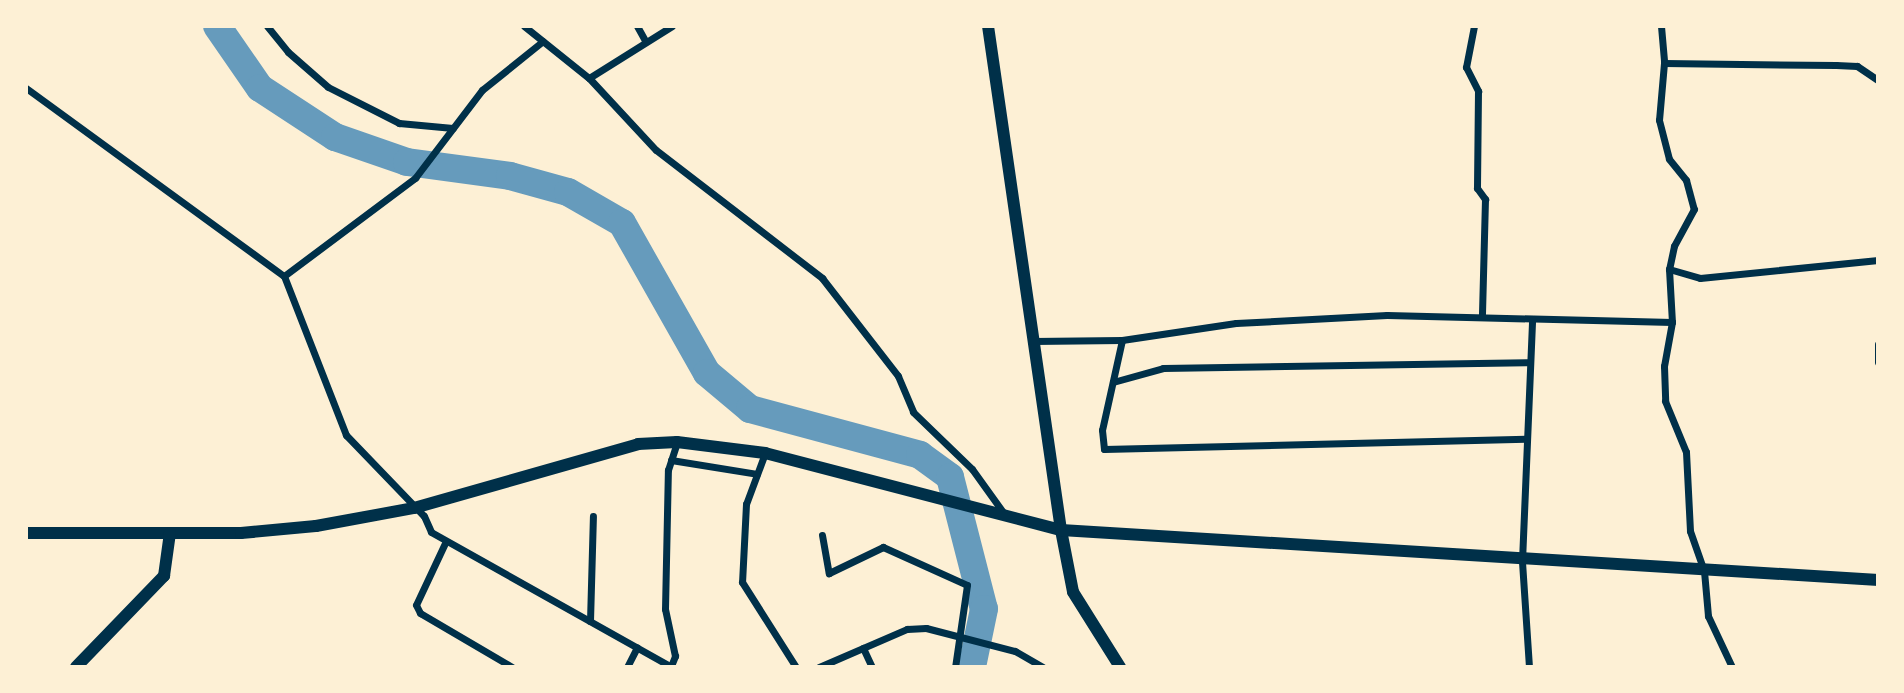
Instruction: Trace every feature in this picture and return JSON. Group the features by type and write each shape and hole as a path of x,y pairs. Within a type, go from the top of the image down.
{"street":[{"path":"267,26 288,52 328,87 399,122 453,128"},
{"path":"524,26 589,78 656,150 822,278 898,376 913,412 972,469 1001,517"},
{"path":"637,26 646,43"},
{"path":"589,78 672,26"},
{"path":"988,26 1060,530 1073,592 1120,667"},
{"path":"1474,26 1465,67 1478,91 1477,188 1485,199 1482,317"},
{"path":"1661,26 1664,63 1658,120 1669,159 1686,180 1695,209 1674,246 1669,269 1672,322 1664,366 1665,401 1686,452 1690,531 1704,571 1708,616 1732,667"},
{"path":"284,276 415,178 482,90 542,41"},
{"path":"1664,63 1857,66 1878,80"},
{"path":"26,88 33,97 145,171 284,276 346,435 445,543 672,666 675,656 665,609 671,460 677,442"},
{"path":"1669,269 1700,278 1878,260"},
{"path":"1033,341 1122,340 1236,323 1387,315 1672,322"},
{"path":"1529,667 1522,561 1532,318"},
{"path":"1122,340 1102,430 1104,449 1526,439"},
{"path":"1878,344 1878,362"},
{"path":"1113,382 1163,368 1530,362"},
{"path":"26,533 170,533 316,526 414,508 638,444 677,442 765,453 927,499 1060,530 1522,561 1878,580"},
{"path":"765,453 746,504 741,582 796,667"},
{"path":"671,460 757,474"},
{"path":"590,621 593,516"},
{"path":"76,667 164,576 170,533"},
{"path":"822,536 829,573 883,547 967,585 955,667"},
{"path":"445,543 416,605 420,613 512,667"},
{"path":"819,667 907,629 926,628 1006,649 1043,667"},
{"path":"626,667 638,647"},
{"path":"863,648 872,667"}],"waterway":[{"path":"217,26 260,88 335,137 407,162 510,176 568,192 622,223 707,373 750,409 920,455 950,477 984,609 972,667"}]}
